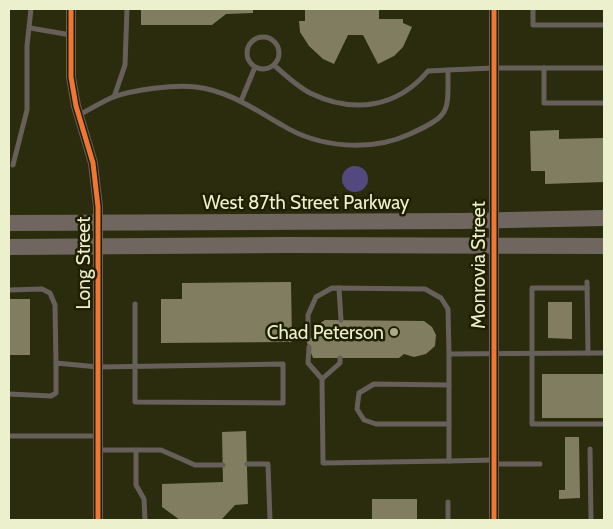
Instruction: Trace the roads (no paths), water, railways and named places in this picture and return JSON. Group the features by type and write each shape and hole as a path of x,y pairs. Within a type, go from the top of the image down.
{"main road":[{"name":"West 87th Street Parkway","path":"9,223 604,218"},
{"path":"9,247 604,246"}],"street":[{"name":"Long Street","path":"71,9 71,77 76,106 93,163 98,223 98,520"},
{"name":"Monrovia Street","path":"494,9 494,520"}],"lane":[{"path":"13,165 27,110 27,46 31,9"},
{"path":"114,97 125,65 127,9"},
{"path":"533,9 533,24 604,24"},
{"path":"30,28 71,34"},
{"path":"262,36 272,40 278,47 278,57 274,65 262,69 255,68 248,58 247,51 255,38 262,36"},
{"path":"274,65 292,81 309,92 329,101 349,106 374,104 392,99 419,82 428,71 493,68 604,68"},
{"path":"241,101 255,68"},
{"path":"544,68 544,103 604,103"},
{"path":"79,115 114,97 164,87 180,86 211,90 241,101 298,134 335,144 381,143 428,126 444,114 448,98 448,70"},
{"path":"587,282 588,353"},
{"path":"308,339 308,315 316,297 332,288 425,289 442,298 448,309 449,461"},
{"path":"340,288 341,320"},
{"path":"587,288 532,288 532,424 604,424"},
{"path":"9,290 42,289 50,293 55,305 56,363 56,393 51,396 9,394"},
{"path":"56,363 98,367 135,366 283,364 283,403 135,402 135,366 135,304"},
{"path":"309,347 308,363 322,379 323,463 449,461 540,464"},
{"path":"449,354 604,353"},
{"path":"322,379 340,364 340,358"},
{"path":"449,385 374,384 359,393 357,409 364,420 376,424 449,424"},
{"path":"9,436 98,436"},
{"path":"590,449 591,520"},
{"path":"98,450 161,450 194,465 223,465"},
{"path":"136,450 136,485 144,499 144,520"},
{"path":"247,464 268,464 270,520"},
{"path":"448,502 448,520"}],"place":[{"name":"Chad Peterson","path":"394,332"}]}
